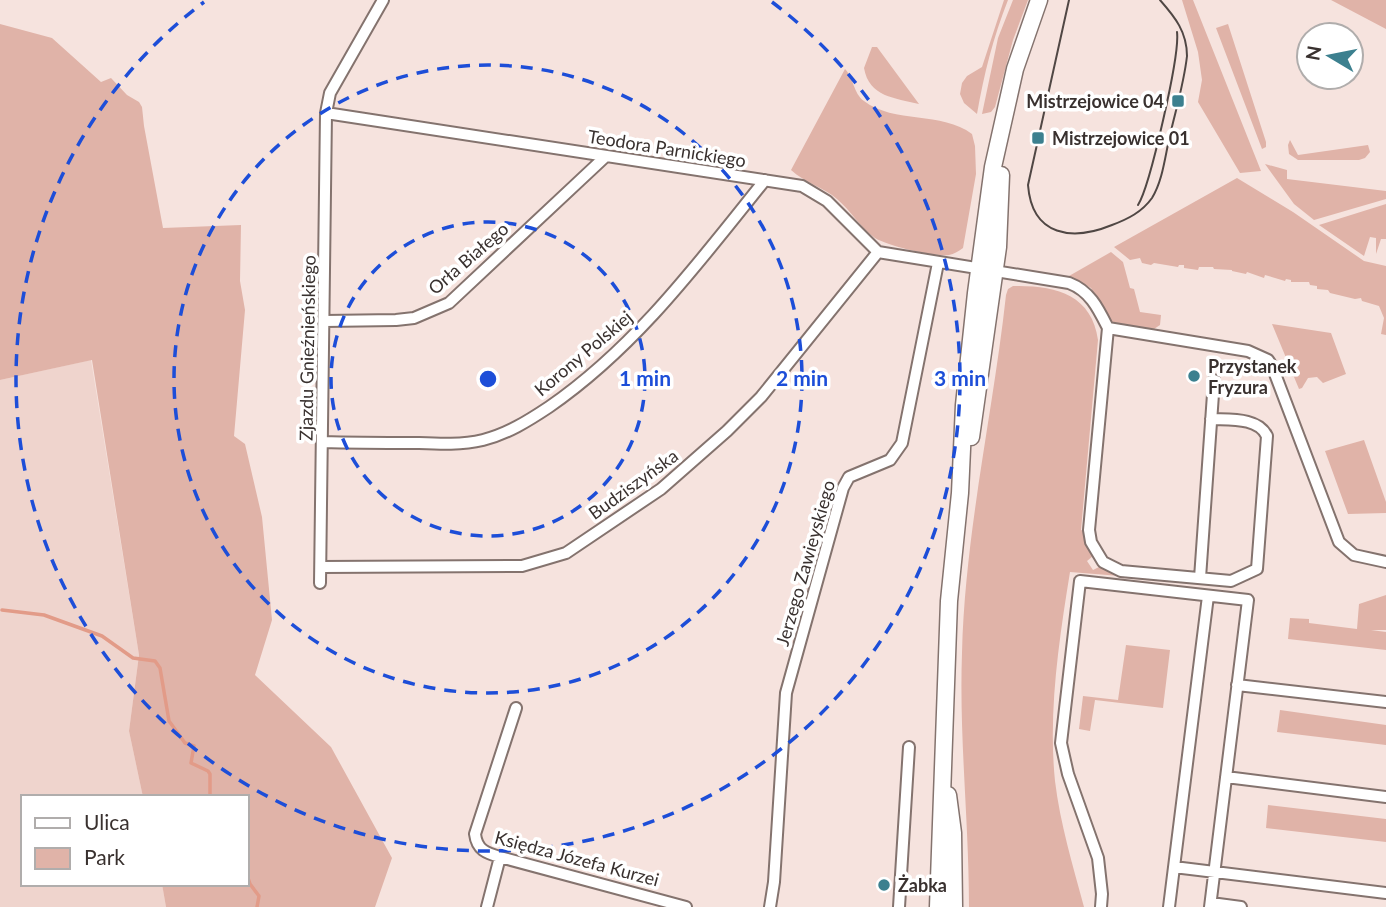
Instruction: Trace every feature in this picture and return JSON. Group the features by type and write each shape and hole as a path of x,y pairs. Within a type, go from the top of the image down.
{"street":[{"name":"Zjazdu Gnieźnieńskiego","path":"320,583 326,113 330,93 383,0"},
{"path":"938,907 946,642 960,493 977,408 993,167 1015,69 1039,0"},
{"name":"Teodora Parnickiego","path":"326,113 802,186 827,201 878,252"},
{"name":"Orła Białego","path":"325,321 405,319 432,312 449,303 606,156"},
{"name":"Korony Polskiej","path":"323,442 456,444 507,432 531,419 566,395 636,334 672,296 765,180"},
{"path":"878,252 1058,281 1076,286 1094,301 1108,328 1089,530 1091,542 1103,562 1111,568 1231,581 1257,569 1268,442 1265,430 1257,424 1211,419"},
{"name":"Budziszyńska","path":"321,567 522,566 566,554 661,489 727,431 776,380 878,252"},
{"name":"Jerzego Zawieyskiego","path":"770,907 774,882 786,693 843,488 849,477 890,460 902,443 938,263"},
{"path":"1108,328 1248,351 1268,360 1339,542 1354,555 1386,562"},
{"path":"1200,578 1214,380"},
{"path":"1101,907 1098,858 1068,774 1061,743 1080,581 1248,600 1210,905 1241,907"},
{"path":"1169,907 1208,596"},
{"path":"1237,685 1386,702"},
{"name":"Księdza Józefa Kurzei","path":"516,708 475,834 476,844 483,852 644,901 686,907"},
{"path":"899,907 909,747"},
{"path":"944,768 953,833 954,907"},
{"path":"1226,777 1386,797"},
{"path":"487,907 500,857"},
{"path":"1174,867 1386,893"}],"shaded area":[{"path":"91,360 139,655 129,731 143,795 21,795 21,886 162,886 166,907 0,907 0,380"}],"green space":[{"path":"1004,0 1008,0 990,56 977,114 964,103 960,94 962,83 967,76 982,67"},
{"path":"1013,0 1028,0 1013,40 995,107 991,112 982,114 998,38"},
{"path":"1182,0 1193,0 1261,171 1240,173 1198,102 1202,80 1198,52"},
{"path":"1331,0 1386,0 1386,29"},
{"path":"0,24 52,38 101,82 111,78 127,95 139,102 163,228 241,225 240,281 245,310 234,436 245,444 262,517 272,620 255,675 331,747 392,858 375,907 166,907 162,886 248,886 248,795 143,795 129,731 139,655 92,360 0,380"},
{"path":"1228,24 1266,142 1266,147 1262,149 1216,28"},
{"path":"872,47 877,47 919,104 884,95 871,85 864,68"},
{"path":"845,69 860,98 876,108 889,113 947,122 972,134 976,174 963,248 960,250 949,255 933,254 881,241 870,234 837,199 791,170"},
{"path":"1290,140 1298,155 1368,145 1370,152 1359,160 1298,160 1289,154"},
{"path":"1265,164 1287,170 1287,179 1386,191 1386,199 1314,220 1294,204"},
{"path":"1237,178 1293,212 1364,261 1386,266 1386,335 1381,334 1384,318 1379,306 1362,301 1361,298 1355,299 1317,289 1317,286 1310,285 1309,282 1291,282 1265,275 1264,278 1247,272 1246,274 1213,267 1199,267 1198,270 1184,268 1184,265 1151,265 1142,263 1140,258 1130,260 1114,247"},
{"path":"1386,204 1386,239 1381,239 1376,254 1376,238 1370,237 1364,256 1319,225"},
{"path":"1111,252 1123,262 1140,312 1161,315 1160,325 1154,329 1112,322 1091,288 1069,276"},
{"path":"1013,286 1043,288 1069,295 1088,312 1098,340 1081,530 1084,531 1093,556 1087,561 1093,570 1099,567 1120,576 1070,572 1059,650 1053,729 1057,797 1084,907 969,907 962,717 964,608 1006,295 1008,289"},
{"path":"1272,324 1331,333 1346,374 1323,383 1317,377 1308,378 1299,389"},
{"path":"1364,440 1386,502 1386,513 1348,514 1325,451"},
{"path":"1386,595 1386,630 1371,630 1386,632 1386,650 1288,639 1290,618 1357,629 1359,604"},
{"path":"1126,645 1170,650 1163,708 1095,700 1090,731 1079,729 1083,696 1118,700"},
{"path":"1280,710 1386,725 1386,745 1277,732"},
{"path":"1268,805 1386,819 1386,842 1266,828"}],"waterway":[{"path":"2,610 44,615 102,636 133,658 155,661 160,668 169,721 185,743 194,746 191,763 210,774 210,795"},
{"path":"248,878 259,896 257,907"}],"tram line":[{"path":"1069,0 1028,185 1037,215 1046,225 1069,233 1097,230 1129,218 1148,203 1159,184 1187,56 1179,25 1160,0"},
{"path":"1138,205 1150,173 1163,120 1174,66 1177,32"}],"place":[{"name":"Mistrzejowice 04","path":"1178,101"},
{"name":"Mistrzejowice 01","path":"1038,138"},
{"name":"Przystanek Fryzura","path":"1194,376"},
{"name":"Żabka","path":"884,885"}]}
